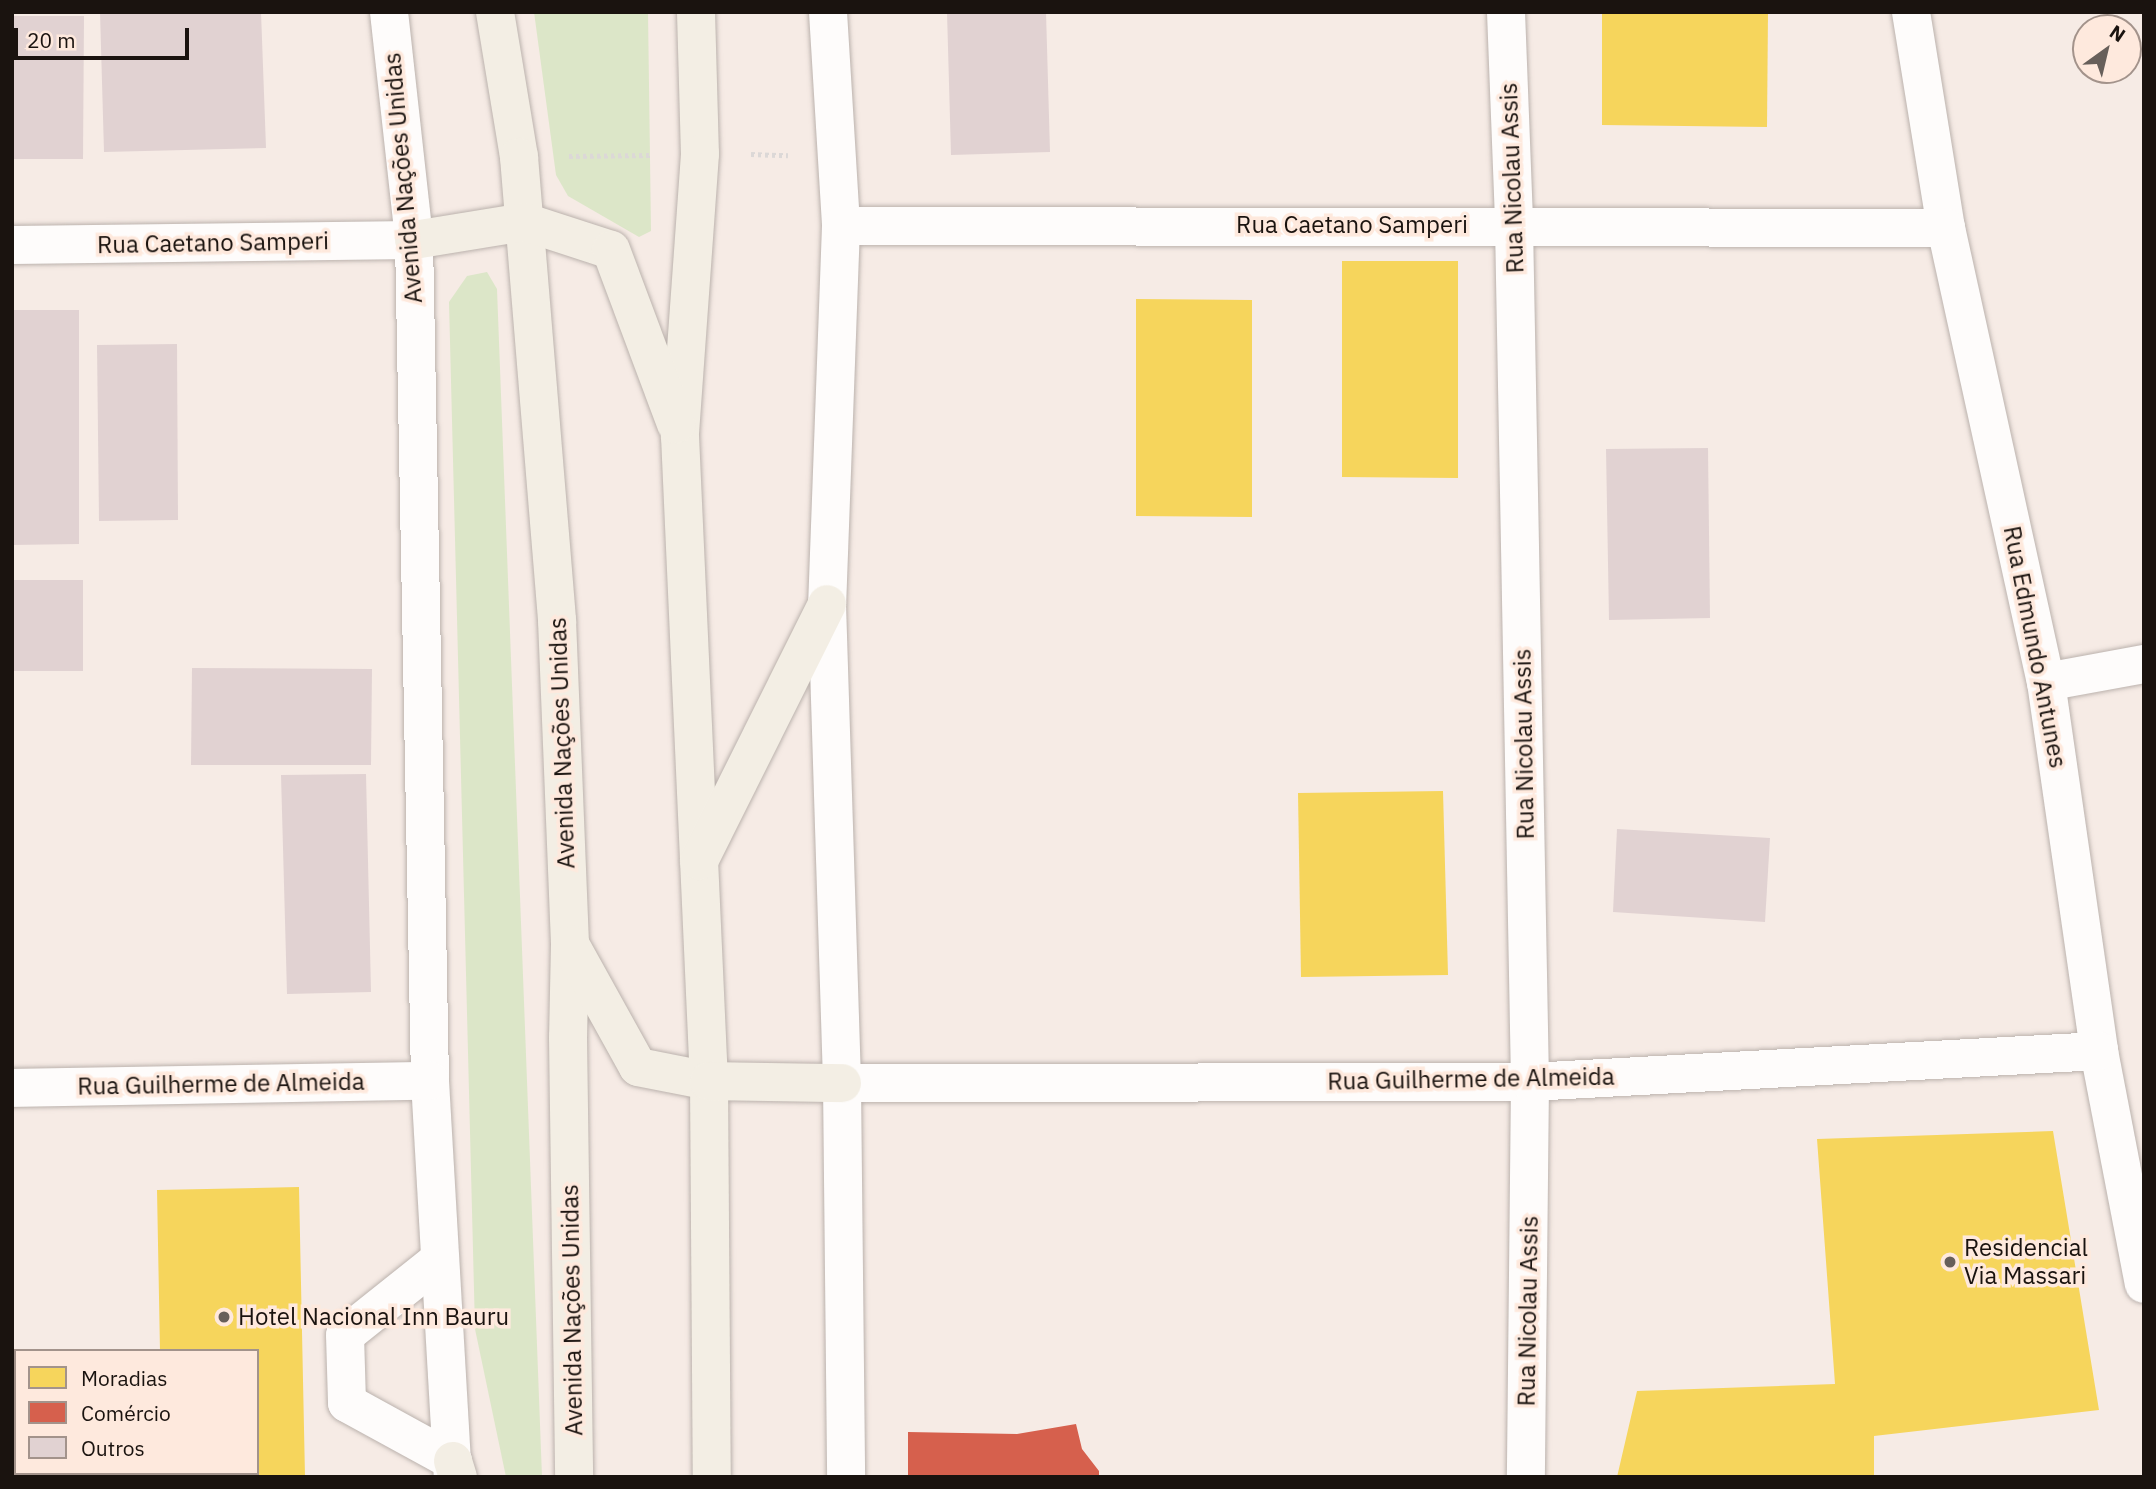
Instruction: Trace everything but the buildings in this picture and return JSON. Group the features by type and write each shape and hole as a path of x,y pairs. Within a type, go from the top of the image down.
{"main road":[{"name":"Avenida Nações Unidas","path":"495,12 519,157 558,620 570,944 568,1037 574,1477"},
{"path":"696,12 700,154 680,436 709,1081 712,1477"},
{"path":"414,240 525,222 611,250 680,436"},
{"path":"698,863 827,604"},
{"path":"570,944 638,1067 709,1081 842,1083"}],"street":[{"name":"Avenida Nações Unidas","path":"389,12 414,240 430,1081 439,1260 455,1472"},
{"path":"828,12 841,226 827,604 842,1083 846,1477"},
{"name":"Rua Nicolau Assis","path":"1506,12 1514,225 1530,1082 1526,1477"},
{"name":"Rua Edmundo Antunes","path":"1911,12 1946,228 2046,682 2099,1051 2144,1284"},
{"name":"Rua Caetano Samperi","path":"841,226 1514,225 1946,228"},
{"name":"Rua Caetano Samperi","path":"12,245 414,240"},
{"path":"2046,682 2144,664"},
{"name":"Rua Guilherme de Almeida","path":"842,1083 1530,1082 2099,1051"},
{"name":"Rua Guilherme de Almeida","path":"12,1087 430,1081"},
{"path":"439,1260 345,1335 347,1402 455,1472"}],"path":[{"path":"519,157 838,155"}],"green space":[{"path":"534,12 648,12 651,231 639,237 568,196 556,175"},
{"path":"487,272 497,289 542,1477 506,1477 475,1329 449,302 467,276"}],"place":[{"name":"Residencial Via Massari","path":"1950,1262"},
{"name":"Hotel Nacional Inn Bauru","path":"224,1317"}]}
